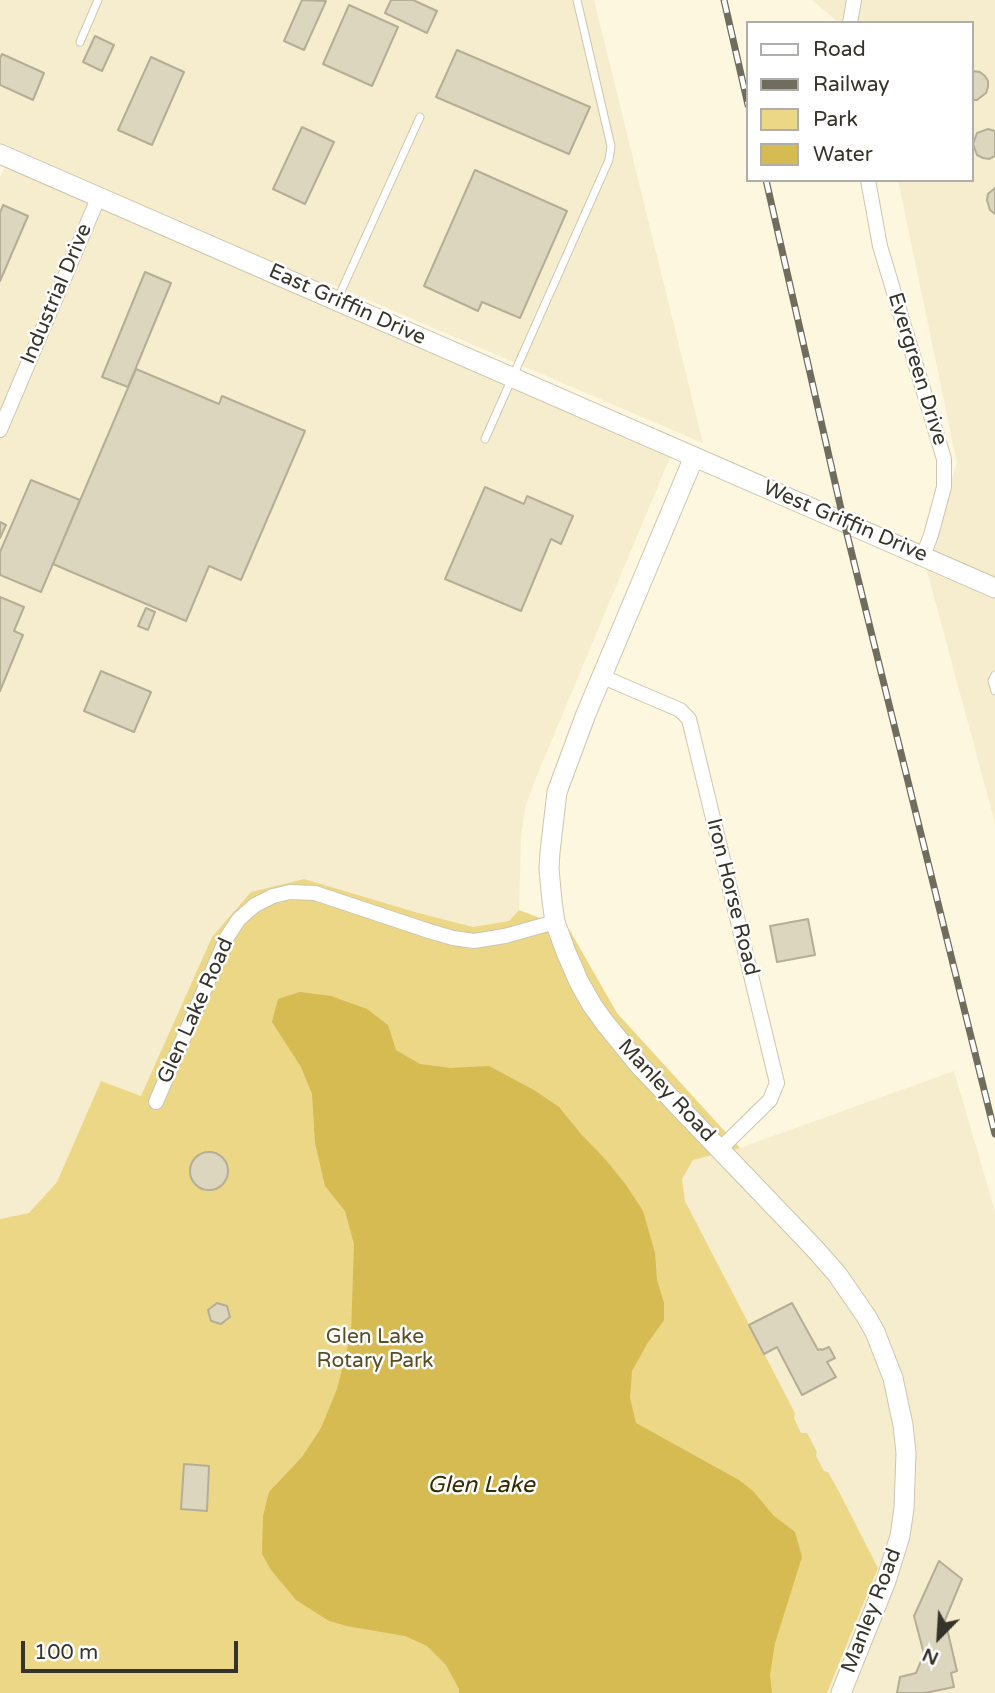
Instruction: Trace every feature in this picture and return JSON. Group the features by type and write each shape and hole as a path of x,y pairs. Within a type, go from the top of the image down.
{"street":[{"path":"850,21 853,0"},
{"name":"East Griffin Drive","path":"0,154 694,457"},
{"name":"Evergreen Drive","path":"868,182 880,246 944,459 944,486 923,556"},
{"name":"Industrial Drive","path":"0,430 99,196"},
{"name":"West Griffin Drive","path":"694,457 995,588"},
{"name":"Manley Road","path":"694,457 586,714 557,792 549,869 555,922 579,982 605,1023 640,1066 815,1249 851,1293 875,1332 893,1378 903,1425 906,1467 900,1536 886,1581 841,1693"},
{"name":"Iron Horse Road","path":"603,677 680,710 688,719 777,1083 770,1100 720,1149"},
{"name":"Glen Lake Road","path":"156,1102 227,937 239,919 255,905 273,896 290,892 315,893 441,934 474,941 505,936 555,922"}],"lane":[{"path":"80,41 98,0"},
{"path":"485,439 609,160 611,146 577,0"},
{"path":"337,301 420,117"},
{"path":"995,675 992,681 995,691"}],"shaded area":[{"path":"0,0 594,0 703,443 324,281 319,292 674,448 525,808 521,838 519,910 509,921 473,927 415,912 212,937 141,1097 101,1081 57,1182 29,1213 0,1219 0,178 9,158 0,153"},
{"path":"812,0 995,0 995,823 923,556 957,463 898,182 974,182 974,21 837,21"},
{"path":"954,1071 995,1211 995,1693 827,1693 878,1568 815,1456 817,1454 801,1433 794,1418 795,1413 685,1201 682,1178 693,1160 740,1148"}],"green space":[{"name":"Glen Lake Rotary Park","path":"304,879 473,927 509,921 519,910 569,929 617,1013 740,1148 693,1160 682,1179 685,1201 795,1413 794,1418 801,1433 807,1433 817,1452 816,1456 837,1488 878,1568 827,1693 0,1693 0,1219 29,1213 57,1182 101,1081 141,1096 212,937 251,892"}],"water":[{"name":"Glen Lake","path":"300,992 331,996 367,1009 388,1025 396,1050 420,1064 450,1068 489,1066 534,1090 559,1107 626,1185 643,1211 655,1253 657,1280 664,1303 664,1320 632,1371 630,1398 636,1423 739,1480 753,1491 773,1515 795,1532 802,1557 775,1643 770,1675 772,1693 459,1693 446,1665 427,1646 405,1636 329,1621 296,1600 271,1570 262,1554 263,1516 269,1492 302,1457 321,1428 337,1389 351,1334 354,1244 345,1211 325,1186 315,1143 312,1094 301,1067 272,1022 278,999"}],"building":[{"path":"302,0 326,1 304,50 284,41"},
{"path":"391,0 413,0 437,11 427,33 385,13"},
{"path":"349,5 398,27 372,86 323,64"},
{"path":"95,36 114,45 102,71 83,62"},
{"path":"457,50 590,107 569,154 436,97"},
{"path":"2,54 44,73 33,100 0,85"},
{"path":"151,57 184,72 152,145 118,130"},
{"path":"974,71 980,72 988,81 986,93 974,100"},
{"path":"302,127 334,142 305,204 273,189"},
{"path":"988,129 995,131 995,156 989,159 977,155 974,141 977,133"},
{"path":"475,170 567,211 520,318 482,302 478,311 424,286"},
{"path":"995,188 995,214 990,210 987,200 988,194"},
{"path":"3,205 28,216 0,281 0,213"},
{"path":"145,272 171,283 128,387 102,377"},
{"path":"136,369 219,404 222,396 305,431 241,580 209,566 186,621 53,564"},
{"path":"31,480 80,500 41,592 0,575 0,552"},
{"path":"485,487 524,504 527,496 573,516 561,544 551,539 521,611 445,579"},
{"path":"0,522 6,525 0,538"},
{"path":"0,597 24,607 14,631 23,635 0,691"},
{"path":"146,608 155,612 148,630 138,626"},
{"path":"101,671 151,692 134,732 84,711"},
{"path":"808,919 815,955 777,962 770,926"},
{"path":"209,1152 222,1158 228,1171 222,1184 209,1190 196,1184 190,1171 196,1158"},
{"path":"217,1303 227,1306 230,1317 221,1324 211,1321 208,1310"},
{"path":"792,1303 818,1350 829,1347 835,1358 827,1362 836,1377 802,1395 777,1347 764,1354 749,1325"},
{"path":"184,1464 209,1466 207,1511 181,1509"},
{"path":"939,1561 962,1579 945,1620 957,1671 951,1673 954,1687 925,1693 897,1693 900,1677 916,1673 924,1654 914,1616"}],"railway":[{"path":"724,0 746,96"},
{"path":"766,182 844,522 995,1134"}]}
